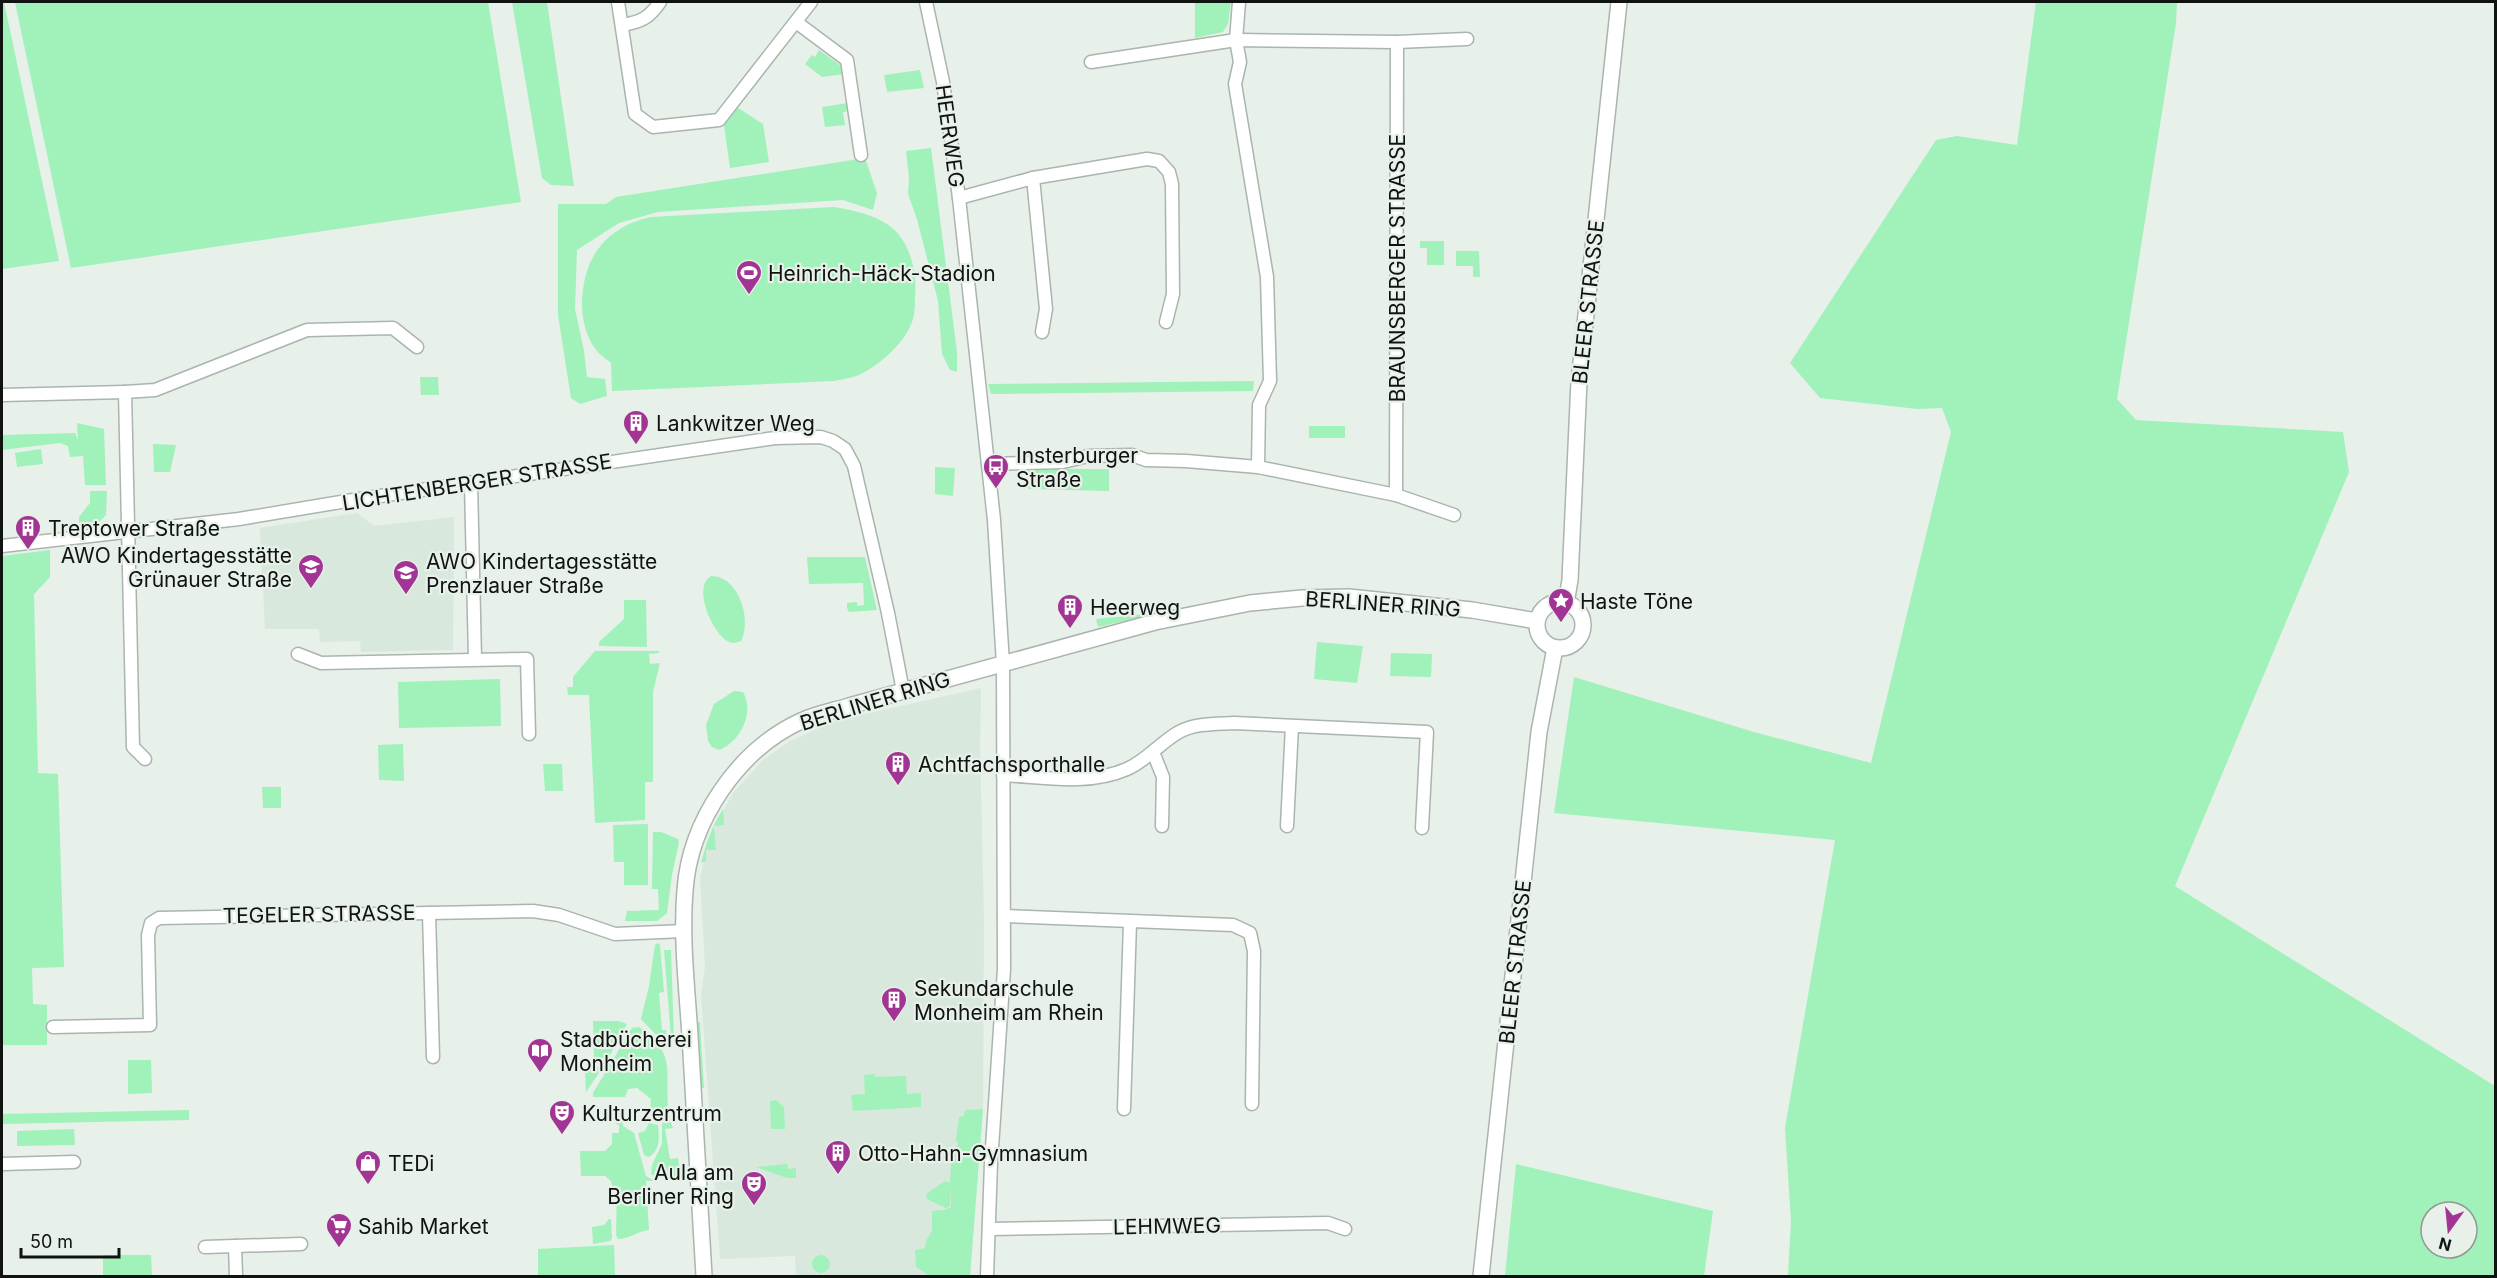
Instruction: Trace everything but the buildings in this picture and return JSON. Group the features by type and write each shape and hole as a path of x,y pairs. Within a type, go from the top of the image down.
{"street":[{"path":"618,2 635,114 653,127 719,120 811,2"},
{"path":"622,25 640,22 649,17 660,2"},
{"name":"HEERWEG","path":"926,2 943,82 959,198 988,464 1003,664 1004,969 987,1276"},
{"path":"1239,2 1236,40 1240,62 1235,84 1267,277 1270,381 1259,405 1258,467"},
{"name":"BLEER STRASSE","path":"1566,603 1570,580 1579,381 1619,2"},
{"path":"796,22 847,60 861,155"},
{"path":"1091,62 1236,40 1397,42 1467,39"},
{"name":"BRAUNSBERGER STRASSE","path":"1396,495 1397,42"},
{"path":"959,198 1033,178 1147,159 1159,161 1169,172 1172,184 1173,294 1166,322"},
{"path":"1033,178 1046,309 1042,332"},
{"path":"2,395 154,390 307,330 393,328 417,347"},
{"path":"125,392 133,747 145,759"},
{"name":"LICHTENBERGER STRASSE","path":"2,546 52,538 239,519 775,438 821,437 845,449 854,466 897,654 903,691"},
{"path":"988,464 1064,462 1088,456 1132,455 1146,460 1258,467 1396,495 1454,514"},
{"path":"471,483 476,659"},
{"name":"BERLINER RING","path":"704,1276 684,931 685,889 695,840 714,801 748,759 776,735 802,720 903,691 1176,617 1250,603 1302,598 1349,597 1472,610 1537,621"},
{"path":"1555,603 1566,603 1572,605 1581,615 1584,627 1582,634 1574,644 1568,648 1555,648 1541,638 1537,621 1545,607 1555,603"},
{"name":"BLEER STRASSE","path":"1481,1276 1539,732 1555,648"},
{"path":"298,654 321,663 527,659 529,734"},
{"path":"1003,775 1080,779 1109,775 1128,769 1180,731 1204,724 1234,723 1427,732 1422,828"},
{"path":"1287,826 1292,726"},
{"path":"1153,752 1163,777 1161,826"},
{"name":"TEGELER STRASSE","path":"53,1027 150,1025 148,935 151,923 159,918 533,911 559,915 615,934 684,931"},
{"path":"429,913 433,1057"},
{"path":"1004,916 1233,925 1250,933 1254,951 1252,1104"},
{"path":"1124,1109 1130,922"},
{"path":"2,1164 74,1162"},
{"name":"LEHMWEG","path":"989,1229 1328,1223 1345,1229"},
{"path":"205,1246 301,1244"},
{"path":"235,1246 236,1276"}],"shaded area":[{"path":"357,513 374,526 454,517 453,650 361,652 360,641 320,642 319,629 265,629 260,528"},
{"path":"981,688 984,922 983,1109 970,1276 796,1276 795,1256 720,1259 701,994 705,967 700,879 708,839 733,793 763,760 790,741 834,721"}],"green space":[{"path":"2,2 4,2 59,261 2,269"},
{"path":"15,2 488,2 521,202 71,268"},
{"path":"512,2 547,2 574,186 551,185 542,178"},
{"path":"1195,2 1231,2 1228,24 1223,32 1195,38"},
{"path":"2036,2 2177,2 2176,23 2117,399 2136,420 2343,432 2349,472 2175,886 2495,1086 2495,1276 1788,1276 1791,1222 1785,1128 1835,840 1554,813 1574,677 1754,732 1871,763 1951,432 1942,408 1917,409 1820,398 1790,363 1936,140 1957,136 2017,145"},
{"path":"819,50 844,68 844,74 822,77 805,64 812,55 815,57"},
{"path":"920,70 924,88 887,92 884,75"},
{"path":"848,103 849,111 843,112 845,125 825,127 822,107"},
{"path":"735,106 763,124 769,162 730,168 723,119"},
{"path":"931,148 957,352 957,372 950,370 942,354 938,301 917,219 908,194 906,151"},
{"path":"865,158 877,193 873,210 843,200 658,212 619,223 577,250 575,309 587,377 605,379 607,396 580,404 571,398 558,315 558,204 606,204 616,197"},
{"name":"Heinrich-Häck-Stadion","path":"833,207 860,212 886,223 904,241 913,264 915,308 913,319 905,336 885,358 861,374 834,381 612,391 611,363 593,346 587,334 582,303 583,287 592,258 610,236 621,228 651,217"},
{"path":"1420,241 1444,241 1444,265 1427,265 1427,248 1420,248"},
{"path":"1456,251 1479,251 1480,277 1473,277 1473,266 1456,266"},
{"path":"420,377 438,377 439,395 421,395"},
{"path":"1254,381 1253,391 991,394 988,384"},
{"path":"77,423 104,429 106,485 85,485 83,456 70,457 68,446 60,443 2,450 2,435 75,433 78,440"},
{"path":"1309,426 1345,426 1345,438 1309,438"},
{"path":"153,444 176,445 170,472 154,472"},
{"path":"41,449 43,464 17,467 15,453"},
{"path":"935,467 955,468 953,496 935,494"},
{"path":"1028,469 1109,469 1109,491 1028,489"},
{"path":"90,491 107,491 106,515 99,522 79,523 79,517 90,503"},
{"path":"50,550 50,577 34,594 38,773 58,774 64,967 32,968 33,1004 47,1005 47,1045 2,1045 2,556"},
{"path":"807,557 865,557 877,610 849,612 847,603 857,602 857,606 864,605 863,583 809,584"},
{"path":"711,576 729,583 741,601 745,622 741,641 731,643 727,641 710,619 703,590"},
{"path":"624,600 646,600 647,647 599,646 599,642 624,619"},
{"path":"1146,614 1146,616 1098,627 1096,619"},
{"path":"1317,642 1363,646 1357,683 1314,679"},
{"path":"595,651 659,651 659,653 649,654 650,664 660,663 653,692 653,782 645,782 645,820 595,823 589,695 568,695 567,687 573,687 573,677"},
{"path":"1391,653 1432,654 1431,677 1390,676"},
{"path":"500,679 501,726 399,728 398,682"},
{"path":"734,691 743,692 746,700 746,717 739,734 727,746 719,750 712,747 708,741 706,725 714,704"},
{"path":"403,744 404,781 379,780 378,745"},
{"path":"543,764 562,764 563,791 545,791"},
{"path":"262,787 281,787 281,808 263,808"},
{"path":"723,809 724,825 714,826 716,822"},
{"path":"648,824 648,885 624,885 624,862 614,862 613,825"},
{"path":"714,826 716,850 706,850 706,861 701,863"},
{"path":"653,832 661,832 678,839 679,842 667,913 657,921 625,921 627,911 659,910 658,889 652,889"},
{"path":"658,943 664,992 659,993 662,1030 666,1030 667,1042 665,1044 641,1019 655,945"},
{"path":"664,950 671,950 674,1038 671,1037"},
{"path":"593,1021 618,1021 627,1024 603,1068 594,1060"},
{"path":"697,1022 700,1022 704,1088 700,1088"},
{"path":"639,1027 658,1045 666,1062 668,1105 665,1110 650,1112 651,1099 637,1088 628,1089 625,1097 593,1097 593,1093 632,1028"},
{"path":"128,1060 151,1060 152,1093 128,1094"},
{"path":"594,1063 601,1070 586,1092 585,1070"},
{"path":"875,1074 875,1077 906,1076 907,1094 921,1093 921,1107 853,1111 851,1095 865,1094 864,1075"},
{"path":"776,1100 784,1107 785,1129 771,1129 770,1101"},
{"path":"625,1108 621,1115 623,1126 634,1133 646,1176 654,1181 646,1181 649,1230 618,1239 616,1235 617,1186 612,1186 611,1181 605,1176 581,1176 580,1151 605,1151 612,1144 612,1133 619,1133 615,1109"},
{"path":"983,1109 970,1276 930,1276 916,1267 915,1250 925,1248 932,1231 932,1211 951,1207 951,1184 950,1206 946,1208 927,1199 926,1194 945,1181 950,1183 951,1164 958,1143 956,1140 959,1117 964,1116 965,1110"},
{"path":"189,1110 189,1120 2,1124 2,1114"},
{"path":"670,1121 673,1128 665,1129 670,1159 678,1158 681,1179 668,1180 667,1177 658,1178 651,1174 652,1165 662,1144 662,1123"},
{"path":"649,1123 658,1125 659,1139 656,1150 649,1157 644,1155 638,1133 645,1131"},
{"path":"74,1129 75,1145 17,1146 17,1131"},
{"path":"787,1164 788,1169 796,1168 796,1178 787,1178 756,1167"},
{"path":"1516,1164 1713,1211 1704,1276 1505,1276"},
{"path":"611,1219 612,1238 610,1241 593,1244 592,1227 604,1225"},
{"path":"614,1245 615,1276 538,1276 538,1249"},
{"path":"103,1255 151,1255 152,1276 103,1276"},
{"path":"821,1255 827,1258 830,1264 827,1270 821,1273 815,1270 812,1264 815,1258"}],"place":[{"name":"Heinrich-Häck-Stadion","path":"749,296"},
{"name":"Lankwitzer Weg","path":"636,446"},
{"name":"Insterburger Straße","path":"996,490"},
{"name":"Treptower Straße","path":"28,551"},
{"name":"AWO Kindertagesstätte Grünauer Straße","path":"311,590"},
{"name":"AWO Kindertagesstätte Prenzlauer Straße","path":"406,596"},
{"name":"Haste Töne","path":"1561,624"},
{"name":"Heerweg","path":"1070,630"},
{"name":"Achtfachsporthalle","path":"898,787"},
{"name":"Sekundarschule Monheim am Rhein","path":"894,1023"},
{"name":"Stadbücherei Monheim","path":"540,1074"},
{"name":"Kulturzentrum","path":"562,1136"},
{"name":"Otto-Hahn-Gymnasium","path":"838,1176"},
{"name":"TEDi","path":"368,1186"},
{"name":"Aula am Berliner Ring","path":"754,1207"},
{"name":"Sahib Market","path":"339,1249"}]}
